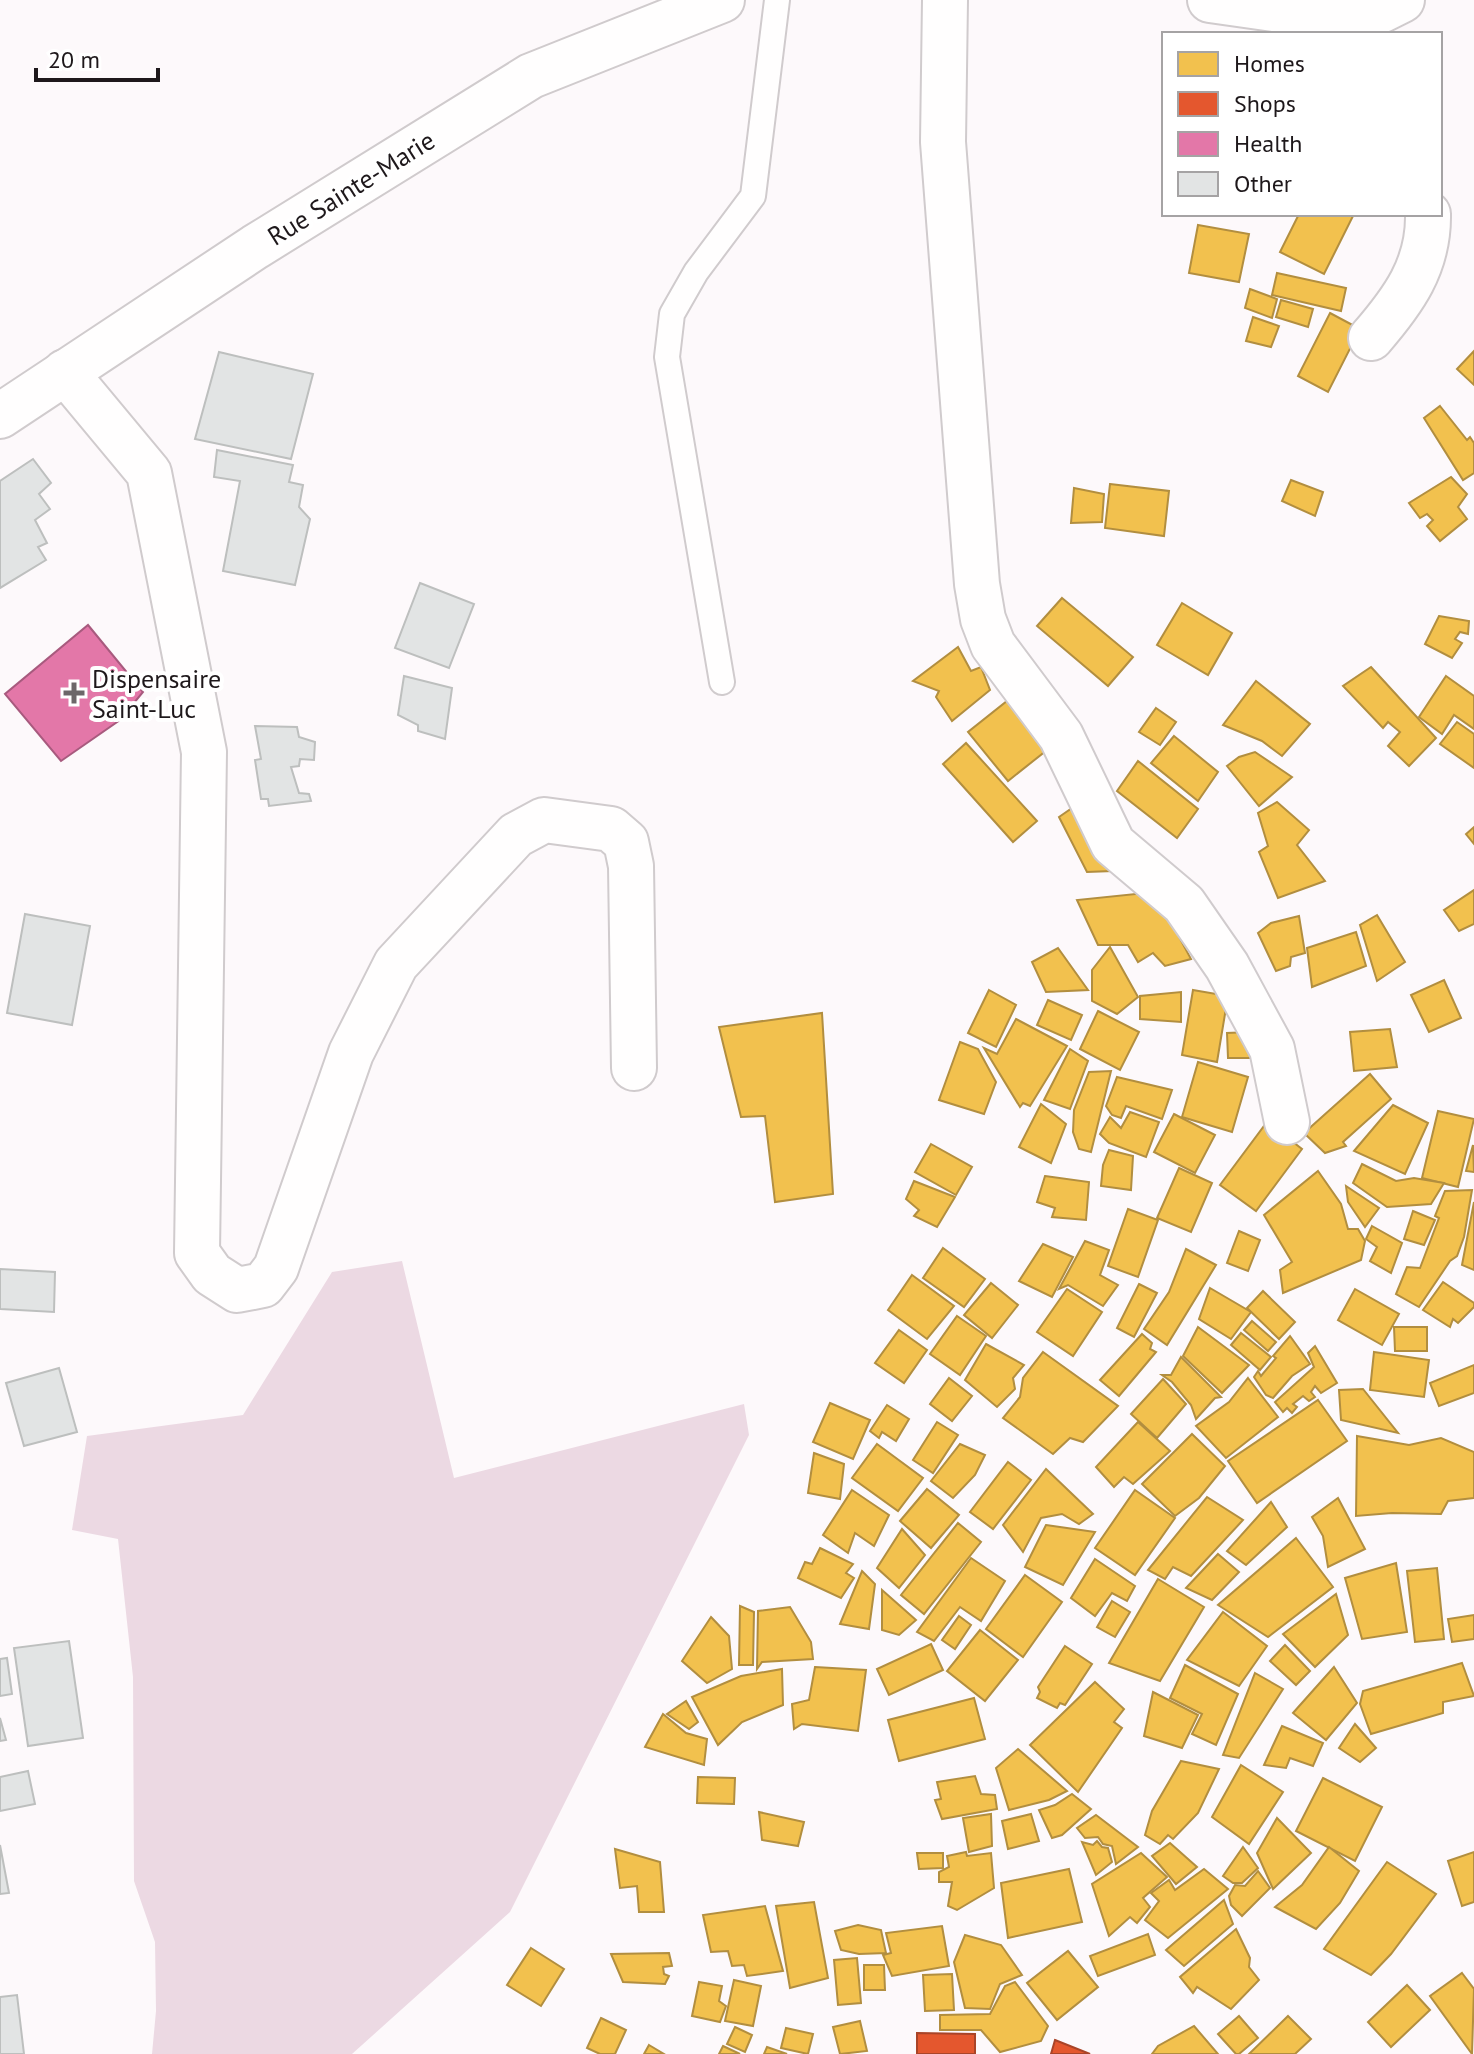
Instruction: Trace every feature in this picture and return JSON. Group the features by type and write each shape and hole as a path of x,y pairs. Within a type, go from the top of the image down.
{"street":[{"name":"Rue Sainte-Marie","path":"0,416 255,247 531,76 722,0"},
{"path":"945,0 943,142 977,584 983,619 993,645 1061,736 1113,844 1184,904 1227,966 1272,1049 1287,1122"},
{"path":"1210,0 1345,19 1391,15"},
{"path":"1371,338 1393,312 1421,269 1428,216"},
{"path":"65,372 149,473 204,752 197,1253 212,1274 237,1290 263,1285 276,1268 351,1053 396,964 516,835 544,820 611,829 626,842 631,866 634,1068"}],"lane":[{"path":"722,682 667,357 672,314 696,272 753,196 777,0"}],"shaded area":[{"path":"402,1261 454,1478 744,1404 749,1435 510,1912 352,2054 152,2054 156,2011 155,1942 134,1881 133,1677 118,1539 72,1530 87,1436 243,1415 332,1272"}],"building: Homes":[{"path":"1298,216 1353,216 1324,274 1280,252"},
{"path":"1198,225 1249,234 1239,282 1189,273"},
{"path":"1277,273 1346,288 1341,311 1272,295"},
{"path":"1250,289 1277,299 1272,318 1245,308"},
{"path":"1281,300 1313,309 1308,327 1276,317"},
{"path":"1330,313 1360,329 1328,392 1298,376"},
{"path":"1253,317 1279,326 1271,347 1246,341"},
{"path":"1474,351 1474,385 1457,369"},
{"path":"1440,406 1467,440 1470,437 1474,443 1474,473 1463,480 1424,418"},
{"path":"1451,477 1467,494 1458,507 1467,519 1440,541 1427,526 1433,520 1427,514 1420,518 1409,503"},
{"path":"1291,480 1323,492 1315,516 1282,501"},
{"path":"1110,484 1169,491 1164,536 1105,528"},
{"path":"1074,488 1104,494 1102,522 1071,523"},
{"path":"1062,598 1133,657 1108,686 1037,626"},
{"path":"1182,603 1232,633 1208,675 1157,645"},
{"path":"1439,616 1469,621 1468,634 1460,632 1455,639 1462,643 1452,658 1425,644"},
{"path":"958,647 971,671 981,667 990,690 952,721 936,697 939,691 913,681"},
{"path":"1371,667 1436,738 1409,766 1388,746 1400,732 1388,722 1383,728 1343,686"},
{"path":"1446,676 1474,696 1474,729 1454,715 1442,734 1419,717"},
{"path":"1256,681 1310,724 1282,756 1262,741 1223,725"},
{"path":"1007,701 1047,750 1008,781 968,732"},
{"path":"1156,708 1176,722 1160,745 1139,732"},
{"path":"1457,722 1474,734 1474,768 1440,744"},
{"path":"1174,736 1218,772 1198,801 1151,763"},
{"path":"966,743 1037,821 1013,842 943,764"},
{"path":"1255,752 1292,777 1259,806 1227,766 1239,757"},
{"path":"1138,761 1198,809 1177,838 1117,791"},
{"path":"1277,802 1309,830 1297,845 1325,881 1278,898 1259,852 1268,846 1258,813"},
{"path":"1075,806 1112,871 1087,872 1059,817"},
{"path":"1474,827 1474,844 1466,834"},
{"path":"1474,890 1474,924 1459,931 1444,910"},
{"path":"1155,892 1191,959 1165,966 1153,953 1138,962 1128,945 1098,945 1077,900"},
{"path":"1377,915 1405,962 1377,981 1360,925"},
{"path":"1299,916 1305,953 1291,957 1290,966 1276,971 1258,933 1271,923"},
{"path":"1356,932 1366,966 1312,987 1307,948"},
{"path":"1110,947 1138,997 1117,1014 1092,1001 1092,970"},
{"path":"1058,948 1088,990 1046,992 1032,962"},
{"path":"1444,980 1461,1018 1429,1032 1411,995"},
{"path":"989,990 1016,1005 996,1047 968,1033"},
{"path":"1193,990 1228,996 1217,1062 1182,1055"},
{"path":"1181,992 1181,1022 1140,1019 1140,996"},
{"path":"1048,1000 1082,1015 1071,1040 1037,1025"},
{"path":"1098,1011 1139,1032 1120,1070 1080,1049"},
{"path":"822,1013 833,1194 775,1202 765,1116 741,1117 719,1027"},
{"path":"1016,1019 1067,1046 1030,1106 1023,1103 1020,1107 984,1048 997,1054"},
{"path":"1390,1029 1397,1067 1354,1071 1350,1032"},
{"path":"1250,1032 1250,1058 1228,1058 1227,1033"},
{"path":"960,1042 978,1049 996,1082 984,1114 939,1100"},
{"path":"1070,1049 1088,1061 1070,1109 1044,1100"},
{"path":"1198,1062 1248,1077 1232,1132 1182,1117"},
{"path":"1111,1071 1091,1152 1079,1149 1073,1132 1074,1110 1089,1072"},
{"path":"1370,1074 1391,1099 1343,1142 1346,1146 1325,1153 1304,1133"},
{"path":"1117,1077 1172,1090 1162,1119 1126,1106 1121,1118 1112,1115 1106,1106"},
{"path":"1041,1104 1066,1124 1051,1163 1019,1147"},
{"path":"1393,1105 1428,1123 1405,1174 1354,1151"},
{"path":"1438,1111 1474,1119 1458,1187 1422,1178"},
{"path":"1130,1112 1159,1122 1146,1157 1109,1143 1100,1134 1110,1117 1121,1128"},
{"path":"1174,1114 1215,1135 1195,1173 1154,1152"},
{"path":"1267,1122 1302,1149 1256,1211 1220,1185"},
{"path":"931,1144 972,1167 956,1195 915,1172"},
{"path":"1473,1145 1474,1172 1466,1171"},
{"path":"1109,1150 1133,1156 1131,1190 1101,1186 1103,1165"},
{"path":"1362,1164 1396,1181 1414,1178 1444,1183 1431,1204 1387,1207 1353,1183"},
{"path":"1179,1168 1212,1183 1191,1232 1157,1218"},
{"path":"1318,1171 1341,1204 1348,1229 1358,1229 1365,1241 1361,1260 1283,1293 1280,1270 1292,1262 1264,1215"},
{"path":"1045,1176 1089,1182 1086,1220 1052,1217 1055,1208 1037,1202"},
{"path":"914,1181 955,1197 937,1227 914,1216 919,1210 906,1199"},
{"path":"1346,1186 1379,1208 1365,1227 1348,1202"},
{"path":"1472,1190 1464,1237 1457,1256 1450,1261 1419,1307 1396,1294 1407,1267 1420,1268 1439,1218 1435,1216 1445,1191"},
{"path":"1474,1202 1474,1270 1462,1265"},
{"path":"1128,1209 1158,1220 1138,1277 1108,1266"},
{"path":"1413,1211 1435,1220 1424,1245 1404,1239"},
{"path":"1372,1226 1402,1243 1391,1273 1370,1261 1377,1247 1366,1239"},
{"path":"1239,1231 1260,1240 1248,1271 1227,1263"},
{"path":"1085,1241 1109,1250 1100,1275 1118,1285 1103,1306 1068,1285 1059,1289"},
{"path":"1043,1244 1073,1257 1052,1297 1019,1281"},
{"path":"943,1248 985,1279 964,1307 923,1278"},
{"path":"1186,1249 1216,1265 1167,1345 1144,1329 1169,1292"},
{"path":"912,1275 954,1306 927,1339 888,1310"},
{"path":"1443,1282 1474,1303 1474,1307 1458,1323 1453,1319 1450,1327 1423,1310"},
{"path":"991,1283 1018,1305 992,1338 964,1315"},
{"path":"1139,1284 1157,1293 1134,1337 1117,1328"},
{"path":"1210,1288 1251,1312 1231,1339 1199,1319"},
{"path":"1067,1289 1102,1312 1073,1356 1037,1332"},
{"path":"1355,1289 1399,1314 1382,1345 1338,1320"},
{"path":"1263,1291 1295,1322 1279,1339 1247,1308"},
{"path":"957,1316 986,1336 960,1375 930,1354"},
{"path":"1252,1321 1276,1342 1268,1351 1244,1330"},
{"path":"1198,1327 1249,1365 1222,1393 1183,1356"},
{"path":"1394,1327 1427,1327 1427,1351 1395,1351"},
{"path":"899,1330 927,1350 904,1383 875,1363"},
{"path":"1241,1333 1271,1357 1260,1370 1231,1345"},
{"path":"1142,1334 1152,1343 1150,1349 1156,1352 1119,1396 1100,1380"},
{"path":"1290,1336 1310,1364 1292,1376 1273,1398 1266,1395 1254,1377 1258,1371 1261,1376"},
{"path":"986,1344 1024,1365 1013,1378 1015,1389 997,1407 965,1380"},
{"path":"1315,1346 1337,1383 1321,1393 1315,1386 1311,1392 1315,1397 1309,1401 1303,1396 1293,1404 1297,1407 1292,1413 1287,1408 1283,1412 1275,1402 1314,1367 1308,1353"},
{"path":"1043,1352 1118,1406 1083,1442 1070,1438 1053,1454 1003,1418 1020,1397 1023,1378"},
{"path":"1374,1352 1429,1360 1424,1397 1370,1390"},
{"path":"1181,1357 1221,1397 1215,1398 1196,1419 1191,1405 1162,1375 1171,1375"},
{"path":"1474,1365 1474,1393 1439,1406 1430,1383"},
{"path":"949,1378 972,1396 952,1421 930,1404"},
{"path":"1248,1378 1278,1417 1226,1458 1196,1426 1229,1402"},
{"path":"1163,1379 1186,1404 1157,1438 1131,1414"},
{"path":"1363,1389 1398,1433 1341,1420 1339,1390"},
{"path":"1318,1400 1347,1441 1257,1503 1228,1461"},
{"path":"830,1403 870,1420 853,1459 813,1442"},
{"path":"887,1405 909,1419 896,1441 882,1432 879,1438 870,1431"},
{"path":"937,1422 958,1435 933,1473 913,1460"},
{"path":"1138,1422 1170,1451 1133,1484 1124,1477 1114,1487 1096,1467"},
{"path":"1192,1434 1225,1466 1199,1498 1175,1516 1142,1484"},
{"path":"1357,1436 1409,1445 1441,1438 1474,1452 1474,1498 1448,1501 1441,1514 1356,1516"},
{"path":"877,1444 923,1478 898,1511 852,1478"},
{"path":"960,1444 985,1455 975,1475 953,1498 931,1481"},
{"path":"814,1453 844,1464 840,1499 808,1493"},
{"path":"1008,1462 1031,1480 993,1529 970,1512"},
{"path":"1046,1469 1093,1514 1079,1524 1062,1514 1041,1518 1023,1552 1003,1525"},
{"path":"927,1489 959,1515 931,1548 900,1521"},
{"path":"852,1490 889,1515 874,1546 855,1533 848,1553 823,1535"},
{"path":"1135,1490 1175,1518 1135,1575 1095,1548"},
{"path":"1207,1497 1243,1520 1191,1576 1173,1567 1165,1579 1148,1570"},
{"path":"1338,1498 1365,1549 1328,1567 1323,1536 1312,1517"},
{"path":"1271,1502 1287,1527 1246,1565 1227,1551"},
{"path":"958,1523 981,1542 924,1614 901,1595"},
{"path":"1046,1525 1095,1532 1063,1585 1025,1567"},
{"path":"902,1529 925,1555 899,1588 877,1568"},
{"path":"1296,1538 1333,1587 1268,1637 1218,1605"},
{"path":"820,1548 853,1564 846,1573 854,1578 841,1598 798,1578 805,1562 812,1564"},
{"path":"1218,1554 1239,1572 1212,1600 1186,1588"},
{"path":"971,1558 1005,1581 981,1621 960,1607 934,1641 917,1632"},
{"path":"1095,1559 1135,1586 1127,1601 1112,1593 1095,1616 1071,1598"},
{"path":"1396,1563 1407,1632 1362,1639 1345,1578"},
{"path":"1437,1568 1444,1639 1415,1642 1407,1571"},
{"path":"862,1571 875,1584 869,1629 840,1624"},
{"path":"1025,1575 1062,1602 1023,1657 986,1629"},
{"path":"1158,1579 1204,1607 1160,1681 1109,1663"},
{"path":"882,1590 916,1620 899,1635 882,1630"},
{"path":"1336,1594 1348,1635 1315,1667 1283,1634"},
{"path":"1112,1601 1130,1612 1115,1637 1097,1627"},
{"path":"740,1606 754,1612 753,1665 739,1665"},
{"path":"790,1607 811,1642 813,1659 762,1662 757,1669 758,1611"},
{"path":"1223,1612 1267,1646 1239,1686 1187,1660"},
{"path":"1474,1615 1474,1639 1452,1642 1448,1619"},
{"path":"959,1616 971,1625 955,1649 942,1640"},
{"path":"711,1617 729,1636 732,1669 707,1683 682,1661"},
{"path":"980,1630 1018,1660 985,1701 947,1671"},
{"path":"931,1644 943,1670 889,1695 877,1669"},
{"path":"1285,1645 1310,1671 1296,1685 1270,1661"},
{"path":"1065,1646 1092,1664 1065,1705 1060,1703 1057,1708 1037,1698 1040,1692 1038,1687"},
{"path":"1462,1663 1474,1696 1443,1702 1443,1713 1371,1734 1360,1704 1363,1691"},
{"path":"1185,1665 1238,1694 1216,1745 1192,1734 1202,1714 1170,1698"},
{"path":"815,1667 866,1670 858,1731 802,1724 794,1729 792,1704 809,1700"},
{"path":"1334,1667 1357,1703 1326,1740 1293,1713"},
{"path":"782,1669 783,1705 742,1722 718,1745 692,1697 741,1676"},
{"path":"1255,1673 1283,1689 1239,1758 1223,1755"},
{"path":"1095,1682 1124,1709 1114,1722 1122,1728 1078,1792 1030,1745"},
{"path":"1153,1692 1198,1715 1182,1748 1144,1736"},
{"path":"974,1698 985,1739 899,1761 888,1720"},
{"path":"686,1701 698,1722 689,1729 667,1714"},
{"path":"663,1714 686,1733 707,1739 704,1765 645,1747"},
{"path":"1355,1724 1376,1748 1360,1762 1339,1748"},
{"path":"1282,1726 1323,1743 1313,1766 1290,1758 1286,1768 1264,1765"},
{"path":"1018,1749 1067,1791 1049,1800 1009,1810 996,1768"},
{"path":"1181,1761 1219,1769 1198,1813 1173,1839 1168,1835 1160,1844 1145,1835 1152,1811"},
{"path":"1241,1765 1283,1792 1249,1844 1212,1817"},
{"path":"975,1776 981,1794 995,1795 997,1809 942,1819 935,1800 941,1799 937,1782"},
{"path":"698,1777 735,1778 734,1804 697,1803"},
{"path":"1323,1778 1382,1807 1355,1861 1296,1831"},
{"path":"1072,1794 1091,1809 1062,1835 1052,1838 1039,1810 1055,1805"},
{"path":"759,1812 804,1822 798,1846 762,1840"},
{"path":"991,1814 992,1846 969,1852 963,1818"},
{"path":"1031,1814 1039,1841 1008,1849 1002,1821"},
{"path":"1096,1815 1138,1847 1116,1864 1112,1846 1103,1844 1098,1837 1085,1838 1077,1828"},
{"path":"1277,1818 1311,1853 1273,1889 1257,1853"},
{"path":"1097,1841 1108,1848 1112,1862 1096,1875 1082,1842 1093,1845"},
{"path":"1170,1843 1197,1867 1176,1884 1152,1856"},
{"path":"1243,1847 1258,1868 1242,1883 1233,1883 1223,1876"},
{"path":"1329,1847 1359,1871 1340,1903 1316,1929 1275,1907 1302,1885"},
{"path":"615,1849 660,1862 664,1912 639,1912 637,1886 620,1888"},
{"path":"966,1852 967,1856 991,1853 994,1888 957,1910 948,1906 952,1882 939,1882 939,1872 949,1867 947,1856"},
{"path":"1474,1852 1474,1902 1462,1906 1448,1861"},
{"path":"917,1853 943,1853 943,1868 919,1869"},
{"path":"1141,1853 1167,1877 1143,1898 1150,1907 1137,1923 1130,1917 1109,1936 1092,1884"},
{"path":"1387,1862 1436,1894 1391,1954 1371,1975 1324,1949"},
{"path":"1069,1869 1082,1922 1008,1938 1001,1883"},
{"path":"1204,1869 1228,1889 1168,1938 1145,1920 1159,1901 1151,1893 1169,1880 1175,1890"},
{"path":"1258,1871 1270,1888 1242,1916 1231,1905 1229,1896 1235,1885 1245,1886"},
{"path":"1224,1900 1233,1924 1184,1966 1166,1950"},
{"path":"814,1902 828,1978 790,1988 776,1906"},
{"path":"765,1906 783,1971 747,1976 744,1965 732,1966 728,1951 711,1952 703,1915"},
{"path":"858,1925 881,1930 886,1953 859,1954 841,1950 835,1931"},
{"path":"942,1926 949,1966 892,1976 883,1955 891,1953 886,1933"},
{"path":"1236,1929 1250,1958 1249,1967 1259,1980 1231,2009 1197,1987 1193,1993 1180,1977"},
{"path":"1148,1934 1155,1955 1098,1976 1090,1956"},
{"path":"965,1935 1001,1945 1022,1975 1000,1984 990,2009 965,2008 954,1962"},
{"path":"531,1948 564,1969 541,2006 507,1985"},
{"path":"1068,1951 1098,1987 1057,2020 1027,1983"},
{"path":"669,1953 672,1966 663,1967 664,1974 669,1976 665,1984 623,1982 611,1954"},
{"path":"857,1958 861,2003 838,2005 834,1960"},
{"path":"864,1965 884,1965 885,1990 864,1990"},
{"path":"1462,1973 1474,1989 1472,2054 1430,1996"},
{"path":"952,1974 954,2010 925,2011 923,1975"},
{"path":"734,1980 761,1986 753,2026 725,2021"},
{"path":"699,1982 722,1986 719,2001 726,2006 720,2022 692,2016"},
{"path":"1015,1982 1048,2026 1041,2041 1000,2052 981,2030 940,2030 940,2015 990,2014 1005,1986"},
{"path":"1407,1985 1430,2010 1391,2047 1368,2022"},
{"path":"1239,2016 1258,2038 1236,2054 1218,2034"},
{"path":"1288,2016 1311,2039 1295,2054 1249,2054"},
{"path":"601,2018 626,2030 615,2054 600,2054 587,2048"},
{"path":"860,2021 867,2051 840,2054 833,2027"},
{"path":"1194,2026 1218,2054 1152,2054 1158,2046"},
{"path":"735,2027 752,2035 745,2052 727,2044"},
{"path":"786,2028 813,2034 808,2054 781,2048"},
{"path":"649,2045 664,2054 644,2054"},
{"path":"723,2046 740,2054 719,2054"},
{"path":"767,2047 787,2054 764,2054"}],"building: Shops":[{"path":"917,2033 975,2034 975,2054 917,2054"},
{"path":"1055,2040 1090,2054 1051,2054"}],"building: Health":[{"name":"Dispensaire Saint-Luc","path":"88,625 143,692 120,720 61,761 5,694"}],"building: Other":[{"path":"219,352 313,374 291,459 195,439"},
{"path":"217,450 293,465 289,482 303,485 299,507 310,519 295,585 223,571 240,481 214,477"},
{"path":"33,459 51,483 39,494 50,509 35,520 47,543 38,547 46,560 0,588 0,481"},
{"path":"420,583 474,604 449,668 395,648"},
{"path":"404,676 452,688 445,739 418,731 418,725 398,715"},
{"path":"255,726 297,727 299,737 315,742 314,760 300,759 299,766 291,767 299,793 309,794 311,801 269,806 268,799 261,799 255,760 261,759"},
{"path":"25,914 90,926 72,1025 7,1013"},
{"path":"0,1269 55,1272 54,1312 0,1309"},
{"path":"59,1368 77,1432 24,1446 6,1383"},
{"path":"69,1641 83,1738 28,1746 14,1648"},
{"path":"7,1658 12,1694 0,1696 0,1659"},
{"path":"0,1718 6,1740 0,1741"},
{"path":"28,1771 35,1804 0,1811 0,1777"},
{"path":"0,1845 9,1893 0,1894"},
{"path":"17,1995 24,2054 0,2054 0,1997"}],"place":[{"name":"Dispensaire Saint-Luc","path":"74,693"}]}
